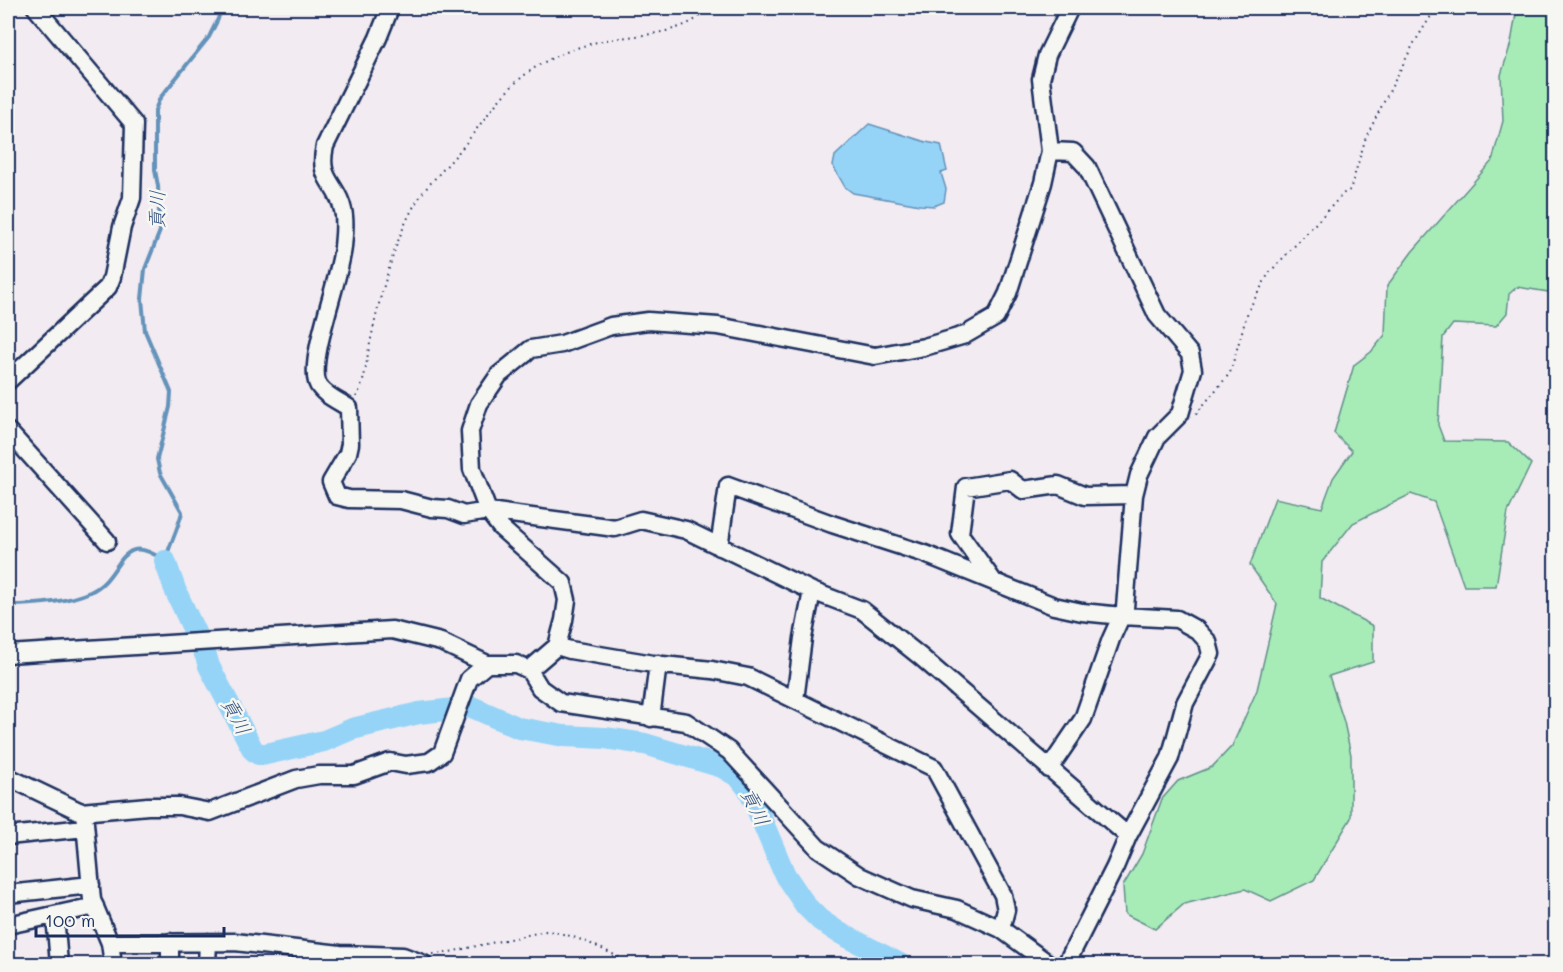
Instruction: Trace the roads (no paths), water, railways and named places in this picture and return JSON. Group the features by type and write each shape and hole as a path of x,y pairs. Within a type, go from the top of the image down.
{"street":[{"path":"8,381 108,287 132,198 134,123 36,8"},
{"path":"390,8 378,38 325,146 322,159 323,171 343,208 345,225 343,249 316,367 317,382 323,391 349,408 348,453 331,482 337,496 349,500 401,501 447,509 464,515 488,511 615,528 641,520 686,530 812,591 862,610 921,657 1128,836"},
{"path":"529,670 557,646 567,600 563,583 501,528 488,511 472,470 470,431 479,404 499,375 531,349 562,344 610,326 648,321 718,327 874,357 924,347 965,335 996,317 1008,292 1043,183 1050,151 1041,79 1047,55 1070,8"},
{"path":"1049,769 1083,719 1111,639 1125,608 1134,495 1138,475 1157,437 1180,414 1193,370 1191,357 1157,315 1087,167 1073,152 1050,151"},
{"path":"8,431 106,540"},
{"path":"995,582 960,534 966,487 1010,480 1023,490 1058,485 1085,496 1134,495"},
{"path":"719,547 728,486 832,524 925,554 1054,606 1082,612 1177,619 1197,630 1208,642 1211,654 1185,703 1170,758 1128,836 1115,867 1066,964"},
{"path":"795,700 812,591"},
{"path":"8,654 392,630 441,642 488,664 516,664 529,670 540,688 561,703 686,722 729,751 818,849 860,876 912,899 957,909 1001,928 1049,964"},
{"path":"557,646 570,650 748,677 934,768 1003,895 1006,910 1001,928"},
{"path":"8,836 148,806 179,806 210,812 296,779 319,775 354,774 390,762 406,765 429,762 442,753 469,679 488,664"},
{"path":"651,718 658,664"},
{"path":"8,777 85,820"},
{"path":"85,820 95,906 110,943 113,964"},
{"path":"8,894 91,885"},
{"path":"8,925 95,906"},
{"path":"55,915 59,964"},
{"path":"170,942 170,964"},
{"path":"207,964 208,942"},
{"path":"110,943 235,942 340,954 403,956 424,964"}],"water":[{"path":"869,124 941,145 947,171 941,173 946,189 944,202 934,206 920,205 853,193 845,187 833,166 835,156"}],"waterway":[{"name":"貢川","path":"8,605 49,603 90,592 101,585 129,552 138,550 149,552 165,561 182,512 160,473 157,459 170,407 171,392 145,331 142,299 145,269 160,231 155,170 155,110 160,98 209,37 221,8"},
{"name":"貢川","path":"165,561 176,592 209,666 253,750 258,754 324,741 352,729 419,713 472,707 519,728 564,736 605,738 645,744 722,767 739,777 749,790 785,875 806,906 820,920 838,932 900,964"}]}
